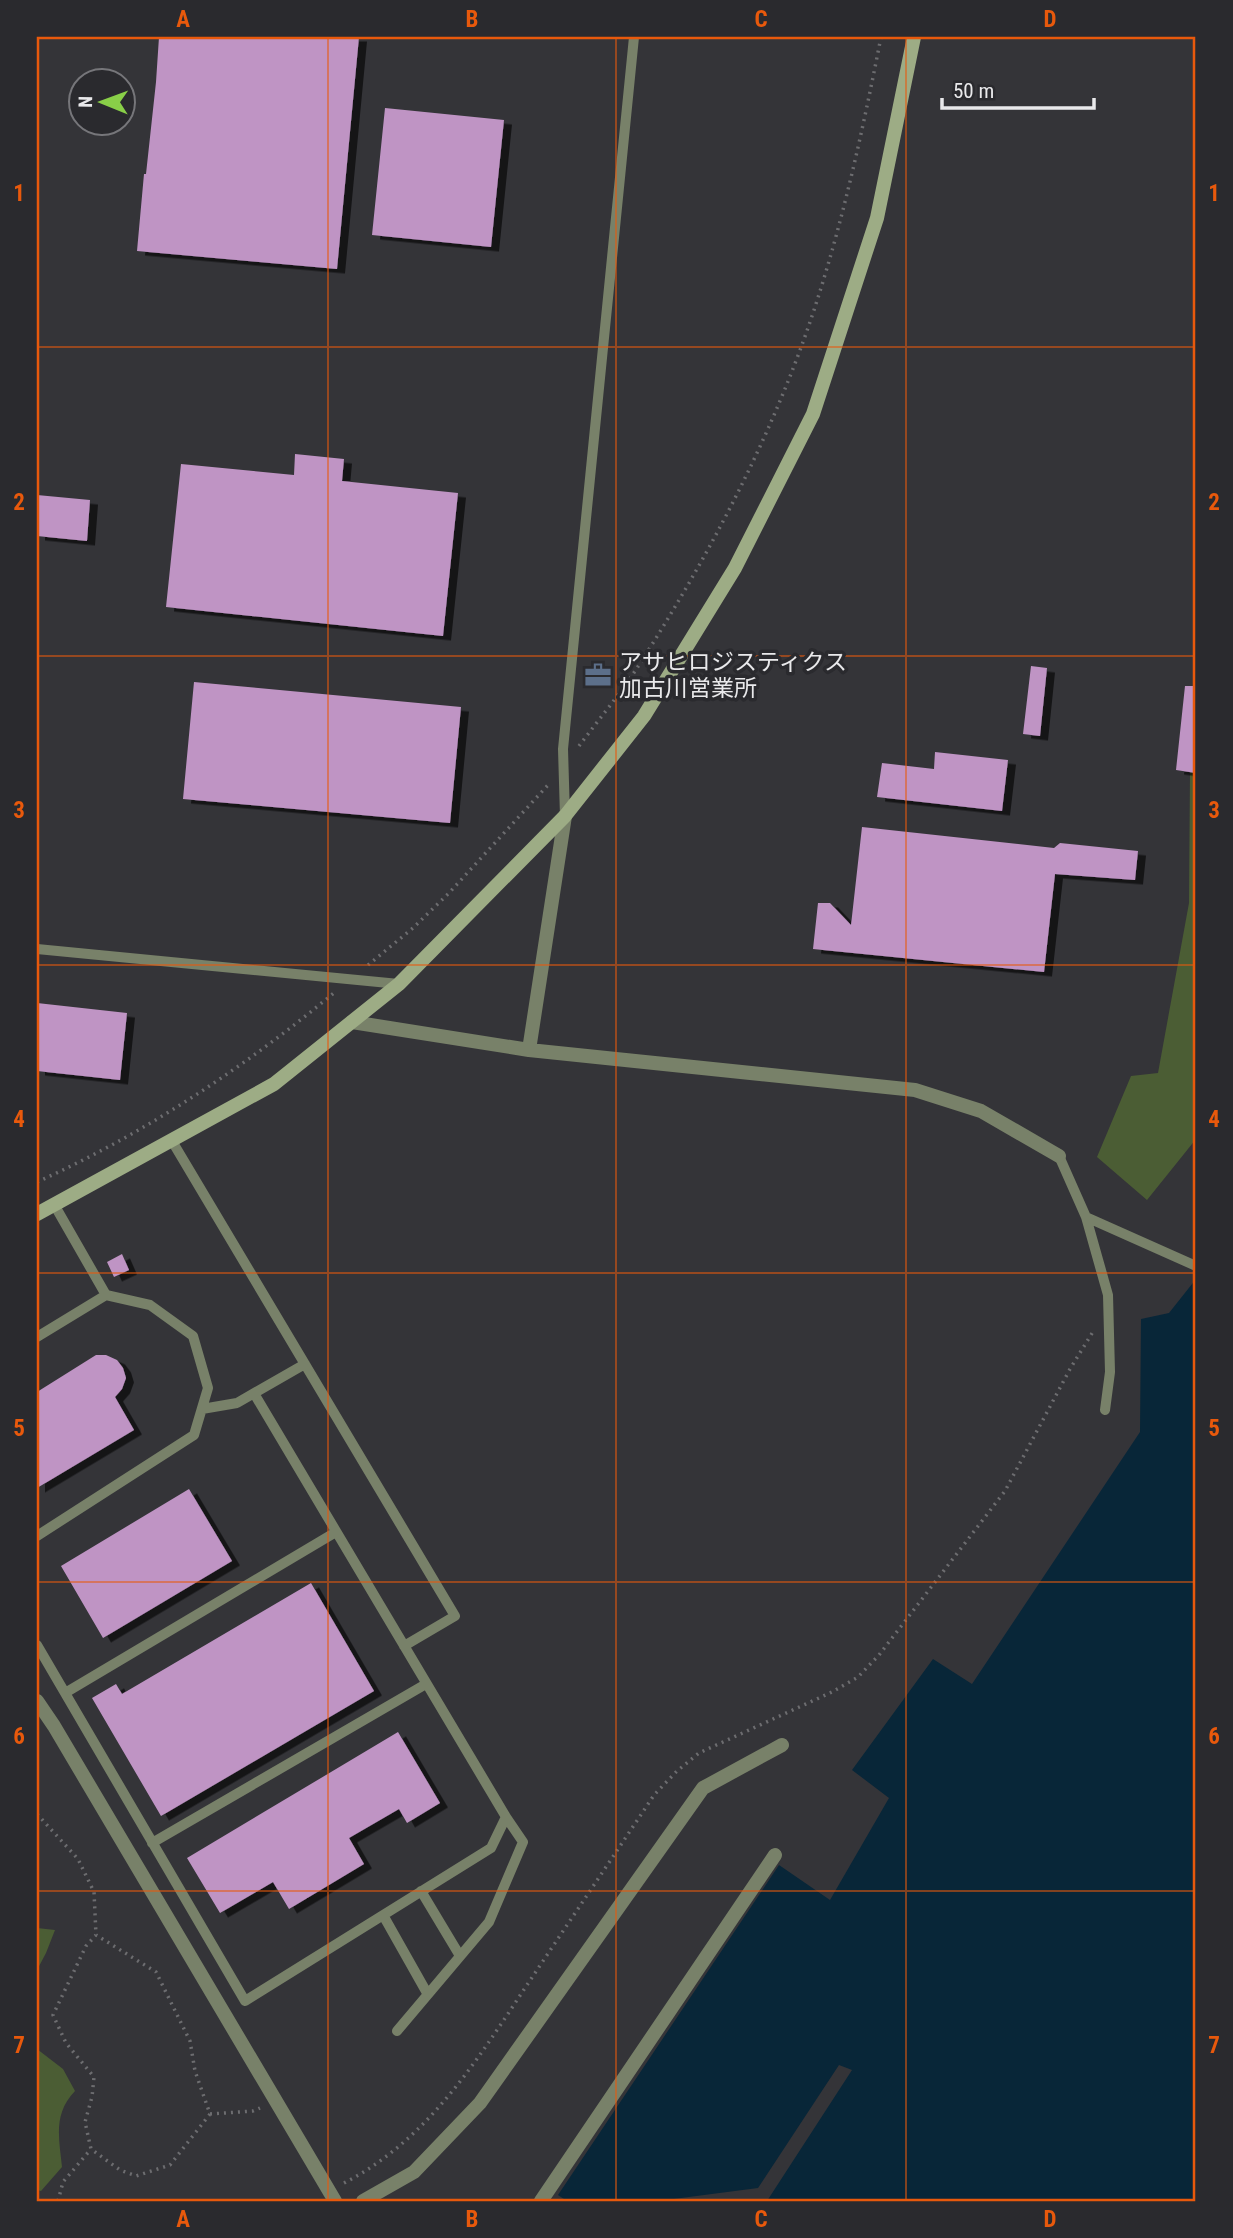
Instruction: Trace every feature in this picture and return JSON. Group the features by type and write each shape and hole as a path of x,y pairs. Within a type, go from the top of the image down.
{"street":[{"path":"37,1214 274,1084 399,984 565,816 644,716 728,579 813,414 877,218 915,37"},
{"path":"529,1050 565,816"},
{"path":"352,1022 529,1050 915,1090 981,1111 1059,1156"},
{"path":"37,1701 335,2201"},
{"path":"363,2201 414,2172 480,2103 703,1788 782,1745"},
{"path":"541,2201 775,1855"}],"lane":[{"path":"565,816 564,748 634,37"},
{"path":"37,949 399,984"},
{"path":"172,1142 455,1616 404,1646"},
{"path":"1059,1156 1086,1217 1108,1295 1110,1372 1105,1410"},
{"path":"55,1206 106,1295"},
{"path":"1086,1217 1196,1266"},
{"path":"37,1337 106,1295 150,1306 193,1336 208,1388 194,1435 37,1536"},
{"path":"202,1409 237,1403 305,1364"},
{"path":"255,1395 523,1842 489,1922 397,2031"},
{"path":"65,1693 336,1532"},
{"path":"37,1645 245,2001 491,1848 506,1817"},
{"path":"152,1843 426,1684"},
{"path":"421,1891 460,1956"},
{"path":"383,1915 427,1993"}],"path":[{"path":"37,1814 78,1859 94,1892 96,1935 86,1946 53,2015 66,2043 94,2077 85,2122 91,2149 120,2170 136,2176 170,2165 210,2114 253,2111 277,2101"},
{"path":"96,1935 156,1972 190,2041 195,2071 210,2114"},
{"path":"58,2201 63,2182 91,2149"}],"green space":[{"path":"1196,721 1196,1139 1147,1200 1097,1157 1131,1076 1158,1073 1189,903 1190,772"},
{"path":"37,1928 55,1930 37,1970"},
{"path":"37,2049 63,2069 75,2091 63,2108 60,2118 62,2167 41,2191 37,2190"}],"water":[{"path":"1196,1279 1196,2201 567,2201 558,2195 779,1865 830,1900 889,1798 852,1770 933,1659 972,1684 1140,1432 1141,1319 1169,1313"}],"pier":[{"path":"839,2065 852,2070 767,2201 658,2201 758,2188"}],"building":[{"path":"159,37 359,37 337,269 137,251"},
{"path":"385,108 504,120 491,247 372,235"},
{"path":"295,454 344,459 342,481 458,493 443,636 166,607 181,464 294,475"},
{"path":"37,495 90,500 87,541 37,536"},
{"path":"1031,666 1047,668 1040,736 1023,734"},
{"path":"194,682 461,707 450,823 183,799"},
{"path":"1185,686 1196,686 1196,773 1176,770"},
{"path":"935,752 1008,760 1002,811 877,797 882,763 934,769"},
{"path":"862,827 1054,848 1060,843 1138,851 1135,880 1055,874 1044,972 813,949 818,903 830,903 851,925"},
{"path":"37,1003 127,1013 120,1080 37,1071"},
{"path":"122,1254 129,1270 114,1277 107,1262"},
{"path":"96,1355 106,1355 117,1360 123,1368 126,1378 115,1397 134,1430 37,1488 37,1392"},
{"path":"189,1489 232,1561 103,1638 61,1566"},
{"path":"311,1583 374,1691 161,1816 92,1698 116,1684 122,1694"},
{"path":"398,1732 440,1803 407,1823 399,1809 349,1838 364,1864 289,1909 273,1882 220,1913 187,1858"}],"place":[{"name":"アサヒロジスティクス 加古川営業所","path":"598,675"}]}
